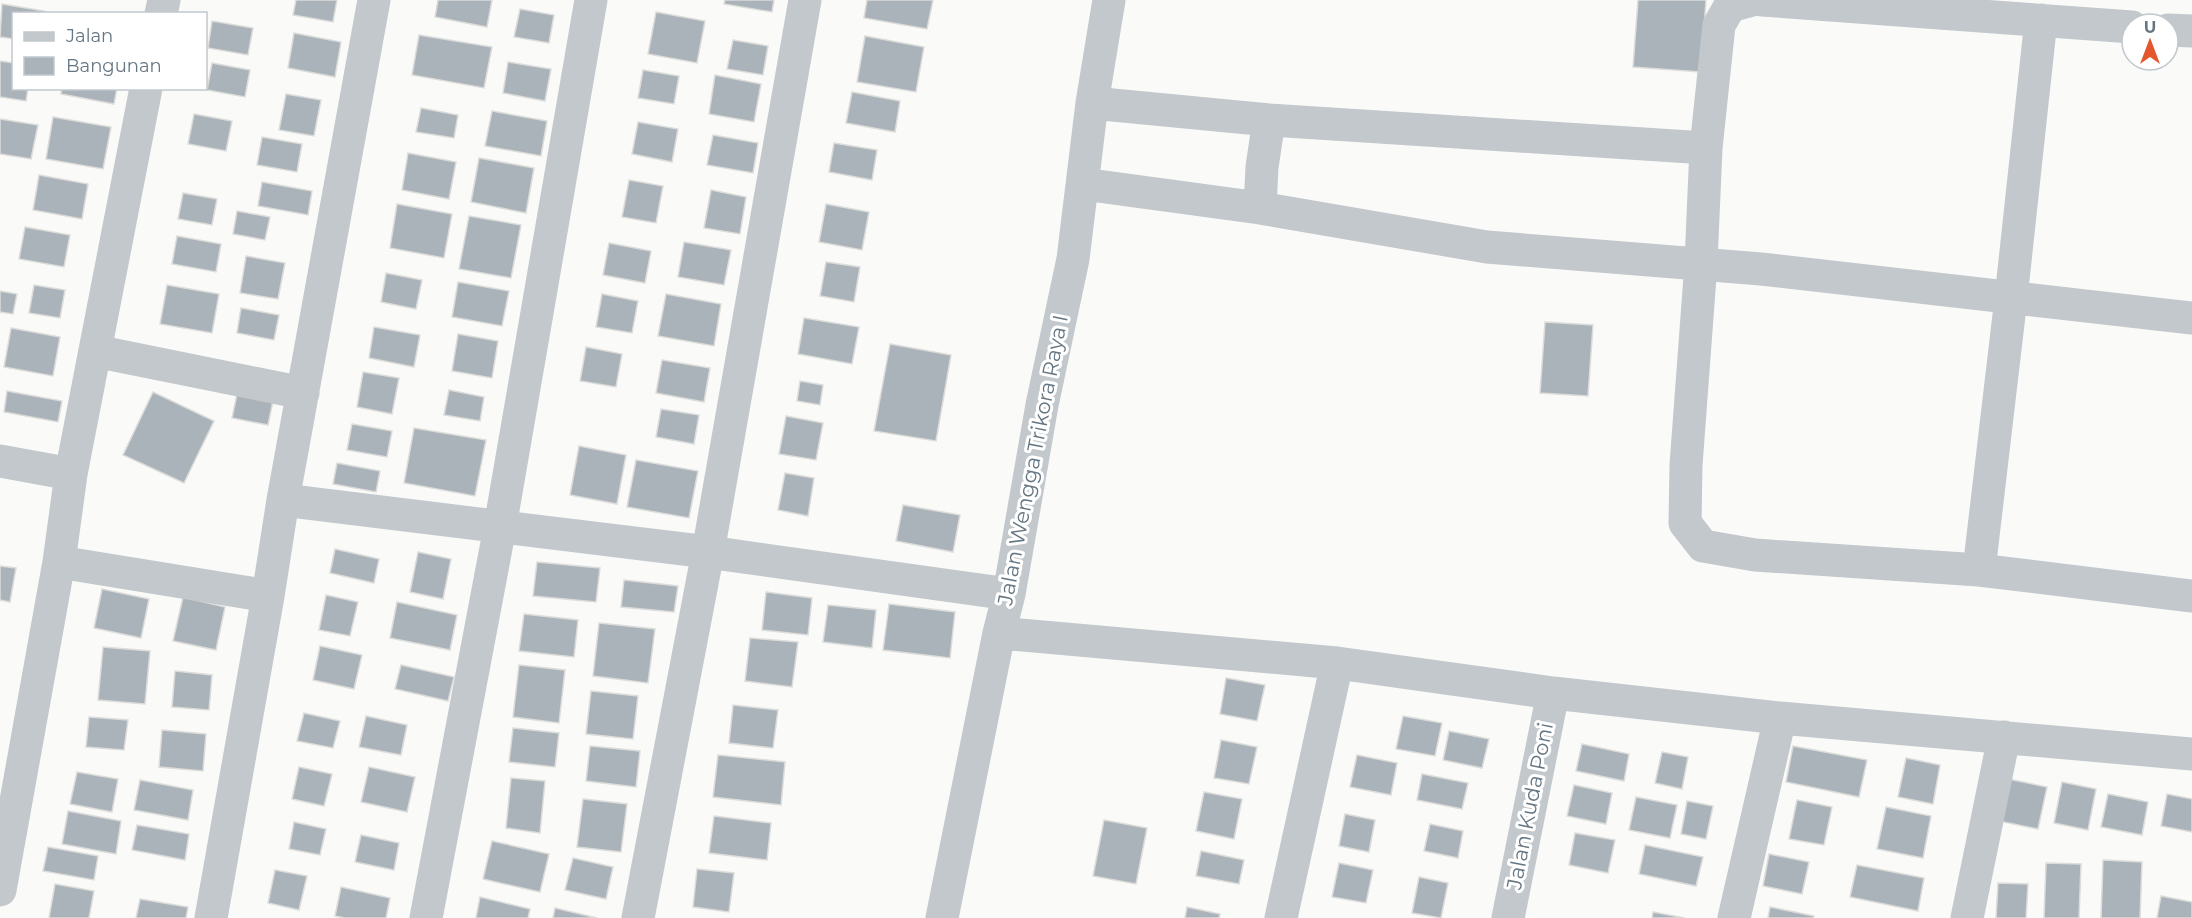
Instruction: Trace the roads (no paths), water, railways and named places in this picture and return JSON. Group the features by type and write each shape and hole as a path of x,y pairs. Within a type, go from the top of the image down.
{"street":[{"path":"211,918 283,500 374,0"},
{"path":"426,918 500,527 591,0"},
{"path":"638,918 708,552 805,0"},
{"name":"Jalan Wengga Trikora Raya I","path":"942,918 999,633 1009,594 1042,405 1073,259 1092,103 1108,0"},
{"path":"1752,0 1731,6 1719,25 1706,148 1701,263 1686,465 1685,523 1703,546 1755,555 1979,570 2192,596"},
{"path":"1762,0 2120,26"},
{"path":"1979,570 2041,20"},
{"path":"0,890 59,562 71,474 146,90"},
{"path":"1092,103 1269,120 1706,148"},
{"path":"1260,208 1262,167 1269,120"},
{"path":"1083,184 1260,208 1487,247 1701,263 2192,318"},
{"path":"95,351 303,393"},
{"path":"0,461 71,474"},
{"path":"283,500 708,552 1009,594"},
{"path":"59,562 268,596"},
{"path":"999,633 1337,663 1553,693 1780,718 2192,754"},
{"path":"1281,918 1337,663"},
{"name":"Jalan Kuda Poni","path":"1508,918 1553,693"},
{"path":"1734,918 1780,718"},
{"path":"1967,918 2004,738"}]}
